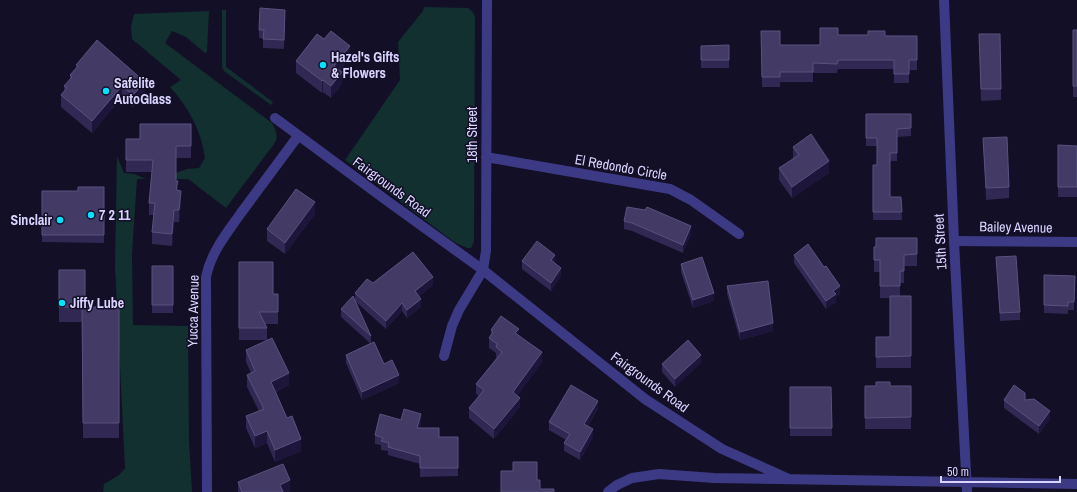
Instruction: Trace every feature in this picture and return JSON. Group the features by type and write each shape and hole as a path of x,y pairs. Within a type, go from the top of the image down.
{"street":[{"name":"18th Street","path":"483,270 486,250 487,0"},
{"name":"15th Street","path":"944,0 954,240 967,487"},
{"name":"Fairgrounds Road","path":"275,118 483,270 645,399 722,449 789,479 967,487 1077,484"},
{"name":"Yucca Avenue","path":"207,492 206,277 208,265 213,254 228,232 298,136"},
{"name":"El Redondo Circle","path":"486,157 670,189 691,200 739,234"},
{"name":"Bailey Avenue","path":"954,240 1077,242"},
{"path":"444,356 452,326 459,310 483,270"},
{"path":"608,492 627,480 646,475 659,474 714,478 789,479"}],"green space":[{"path":"424,7 468,8 473,12 475,17 474,242 471,248 467,248 454,242 345,160 400,80 398,42 423,11"},
{"path":"222,10 226,10 226,67 273,102 271,105 224,71 222,67"},
{"path":"209,11 207,52 205,53 186,37 172,31 165,43 272,123 277,136 274,144 226,208 188,179 159,179 187,169 199,168 205,158 201,138 193,120 183,103 170,87 181,80 132,39 131,27 134,14"},
{"path":"117,156 124,173 134,174 146,179 137,179 132,254 133,325 188,326 189,440 192,492 103,492 104,484 119,475 125,468 115,266"}],"building":[{"path":"260,8 285,10 284,40 263,39 264,30 259,30"},
{"path":"820,28 838,28 838,35 868,35 868,31 885,31 885,36 917,36 917,60 909,60 909,74 894,74 894,60 838,60 837,64 813,63 813,72 780,72 780,77 762,77 761,31 780,31 780,45 820,45"},
{"path":"1073,30 1077,30 1077,86 1073,86"},
{"name":"Hazel's Gifts & Flowers","path":"331,31 350,46 334,66 342,72 331,86 296,61 317,34 324,39"},
{"path":"979,34 1000,34 1001,89 981,89"},
{"name":"Safelite AutoGlass","path":"97,40 145,82 133,95 122,86 92,121 61,95 67,88 64,86 72,77 70,75 78,66 76,65"},
{"path":"729,45 729,60 701,60 701,46"},
{"path":"866,114 911,114 911,128 897,129 897,153 890,153 890,197 901,197 902,212 873,212 873,165 877,165 877,138 866,138"},
{"path":"140,124 191,124 191,146 176,146 176,181 178,181 176,190 181,191 179,210 174,210 172,234 152,232 155,203 149,203 153,160 126,160 126,139 140,139"},
{"path":"811,134 829,161 792,187 779,168 799,155 793,147"},
{"path":"1007,137 1009,187 986,188 983,138"},
{"path":"1058,145 1077,146 1077,187 1058,187"},
{"path":"78,187 104,187 104,235 42,235 42,191 78,191"},
{"path":"296,189 315,202 285,243 267,229"},
{"path":"627,207 645,210 647,207 691,226 683,245 624,221"},
{"path":"876,238 917,238 917,254 904,255 904,271 900,271 900,286 880,286 880,260 874,260"},
{"path":"537,241 555,255 551,260 561,268 551,283 522,261"},
{"path":"808,244 824,267 826,266 840,286 833,291 836,294 826,301 794,255"},
{"path":"413,252 433,277 415,291 421,299 407,310 402,303 386,321 355,293 367,279 373,283"},
{"path":"1016,256 1020,312 1000,313 996,257"},
{"path":"702,257 714,293 693,300 681,264"},
{"path":"239,262 273,262 273,294 278,294 278,312 259,312 267,328 239,328"},
{"path":"152,266 173,266 173,305 152,305"},
{"path":"59,270 85,270 85,307 59,307"},
{"path":"1044,275 1075,276 1074,302 1068,302 1068,306 1044,305"},
{"path":"768,281 773,323 740,332 727,286"},
{"path":"353,296 371,336 341,309"},
{"path":"890,296 911,296 911,356 876,357 876,337 890,337"},
{"path":"82,307 119,307 119,423 83,423"},
{"path":"501,316 519,329 515,333 542,352 513,392 520,398 494,429 469,408 484,390 476,384 502,352 496,347 497,344 489,338 493,332 491,330"},
{"path":"272,338 289,373 271,382 287,418 292,416 301,439 275,450 267,431 255,436 246,416 264,409 247,375 255,371 246,350"},
{"path":"688,340 701,355 675,379 662,364"},
{"path":"374,342 384,364 392,360 399,375 362,392 346,355"},
{"path":"876,382 890,382 890,386 911,386 911,417 865,418 865,386 876,386"},
{"path":"571,385 598,401 584,424 593,429 580,452 564,443 570,434 549,422"},
{"path":"1014,385 1025,393 1025,400 1034,399 1050,411 1039,426 1004,400"},
{"path":"790,387 831,387 832,428 790,428"},
{"path":"404,409 421,414 417,428 439,428 439,437 458,437 458,468 420,468 420,456 388,447 389,443 381,441 383,438 375,435 380,414 401,420"},
{"path":"513,462 537,462 537,480 540,480 540,489 554,489 554,492 501,492 501,471 513,471"},
{"path":"283,464 290,480 280,485 283,492 242,492 238,482"}],"place":[{"name":"Hazel's Gifts & Flowers","path":"323,65"},
{"name":"Safelite AutoGlass","path":"106,91"},
{"name":"7 2 11","path":"91,215"},
{"name":"Sinclair","path":"60,220"},
{"name":"Jiffy Lube","path":"62,303"}]}
